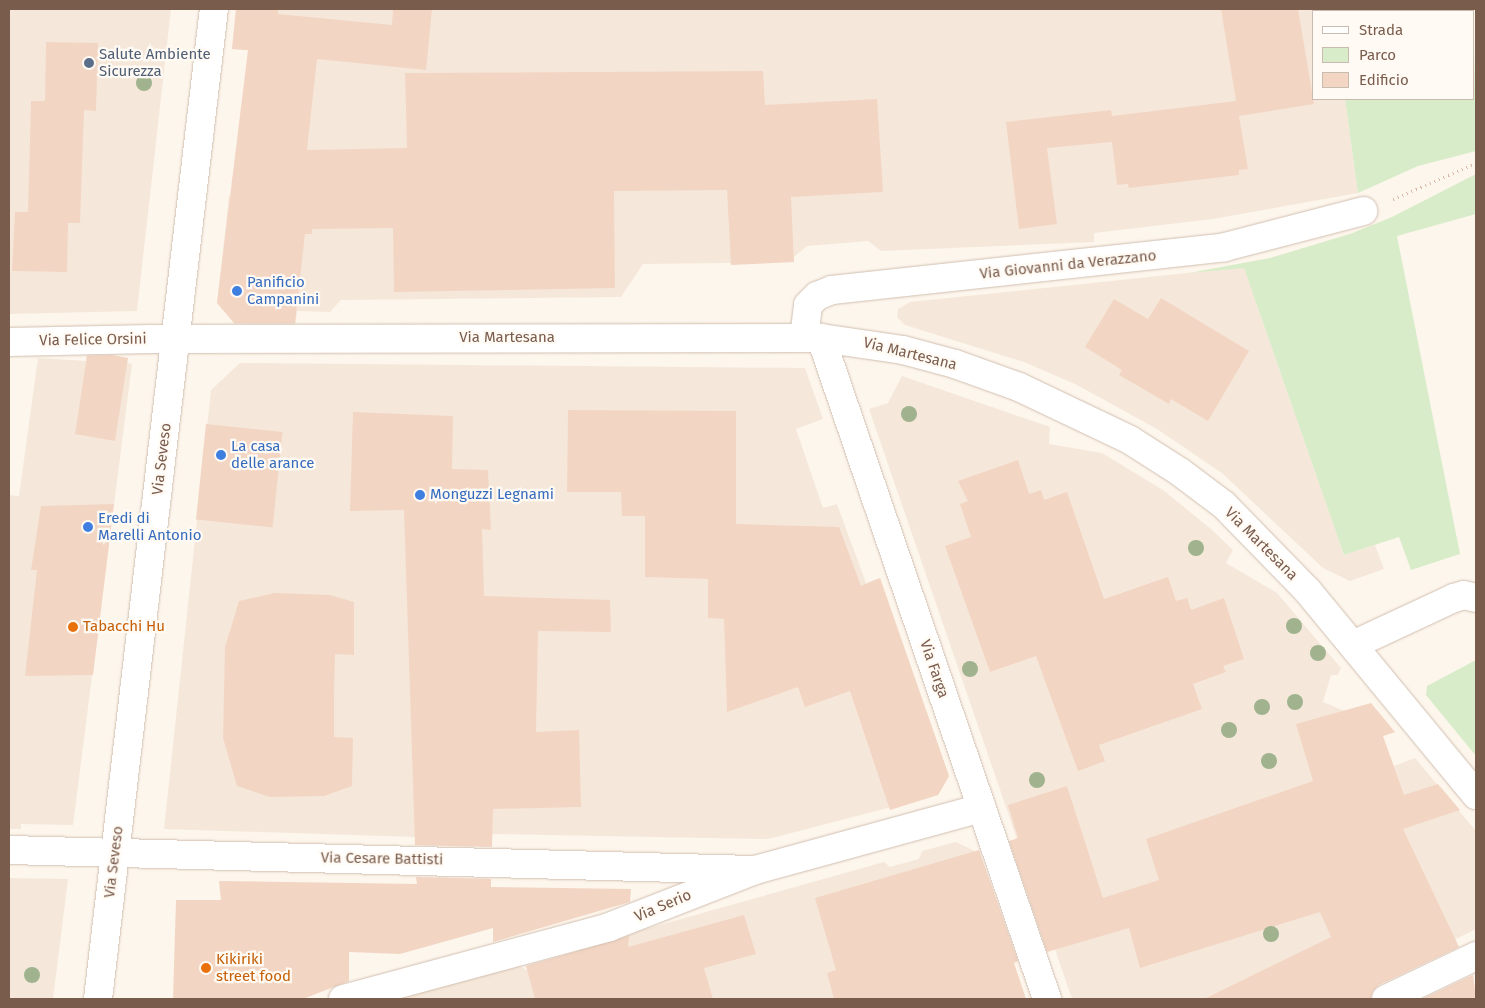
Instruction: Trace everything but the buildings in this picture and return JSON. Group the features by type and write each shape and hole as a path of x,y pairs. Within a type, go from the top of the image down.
{"street":[{"name":"Via Seveso","path":"98,999 214,9"},
{"name":"Via Giovanni da Verazzano","path":"813,338 808,305 817,296 832,290 1201,250 1258,240 1363,211"},
{"name":"Via Martesana","path":"176,340 813,338 894,348 955,364 1019,387 1130,440 1180,472 1224,505 1306,590 1476,795"},
{"name":"Via Farga","path":"813,338 982,808 1047,999"},
{"name":"Via Felice Orsini","path":"9,342 176,340"},
{"path":"1353,645 1454,598 1464,595 1476,598"},
{"name":"Via Serio","path":"343,999 609,927 756,870 982,808"},
{"name":"Via Cesare Battisti","path":"9,850 756,870"},
{"path":"1386,999 1476,956"}],"path":[{"path":"1363,211 1476,163"}],"shaded area":[{"path":"9,9 171,9 137,311 9,314"},
{"path":"236,9 1333,9 1312,10 1312,100 1345,100 1358,193 1213,219 1094,233 1094,242 881,251 868,241 807,246 794,257 794,262 643,264 621,297 341,300 330,312 297,311 295,326 235,324 217,303 229,196 232,196 268,52 232,49"},
{"path":"1244,267 1344,555 1375,545 1384,569 1350,581 1323,568 1223,474 1157,429 1077,385 1024,362 905,325 897,317 898,309 910,302"},
{"path":"87,352 128,358 127,363 132,364 73,825 21,824 21,829 9,829 9,495 19,496 38,358 86,361"},
{"path":"240,363 805,368 823,419 796,429 823,508 837,504 866,583 880,578 949,776 938,795 768,839 499,834 415,837 164,829 211,390"},
{"path":"902,376 1050,427 1049,444 1102,453 1163,490 1211,529 1233,550 1226,563 1277,593 1341,668 1338,675 1331,675 1323,702 1395,732 1375,739 1382,757 1390,755 1394,766 1415,758 1476,831 1476,929 1420,957 1422,962 1345,999 1072,999 869,409 888,403"},
{"path":"956,842 975,851 1026,999 388,999 520,966 528,971 576,957 581,947 884,862 890,867 919,859 922,851"},
{"path":"9,878 68,879 53,999 9,999"}],"green space":[{"path":"1333,9 1469,9 1469,10"},
{"path":"1475,96 1476,151 1418,166 1358,193 1345,100 1475,100"},
{"path":"1476,174 1476,214 1397,236 1460,554 1411,570 1399,537 1344,555 1244,268 1189,273 1270,258 1350,234 1392,217"},
{"path":"1476,660 1476,756 1426,695 1427,686"}],"place":[{"name":"Salute Ambiente Sicurezza","path":"89,63"},
{"name":"Panificio Campanini","path":"237,291"},
{"name":"La casa delle arance","path":"221,455"},
{"name":"Monguzzi Legnami","path":"420,495"},
{"name":"Eredi di Marelli Antonio","path":"88,527"},
{"name":"Tabacchi Hu","path":"73,627"},
{"name":"Kikiriki street food","path":"206,968"}]}
